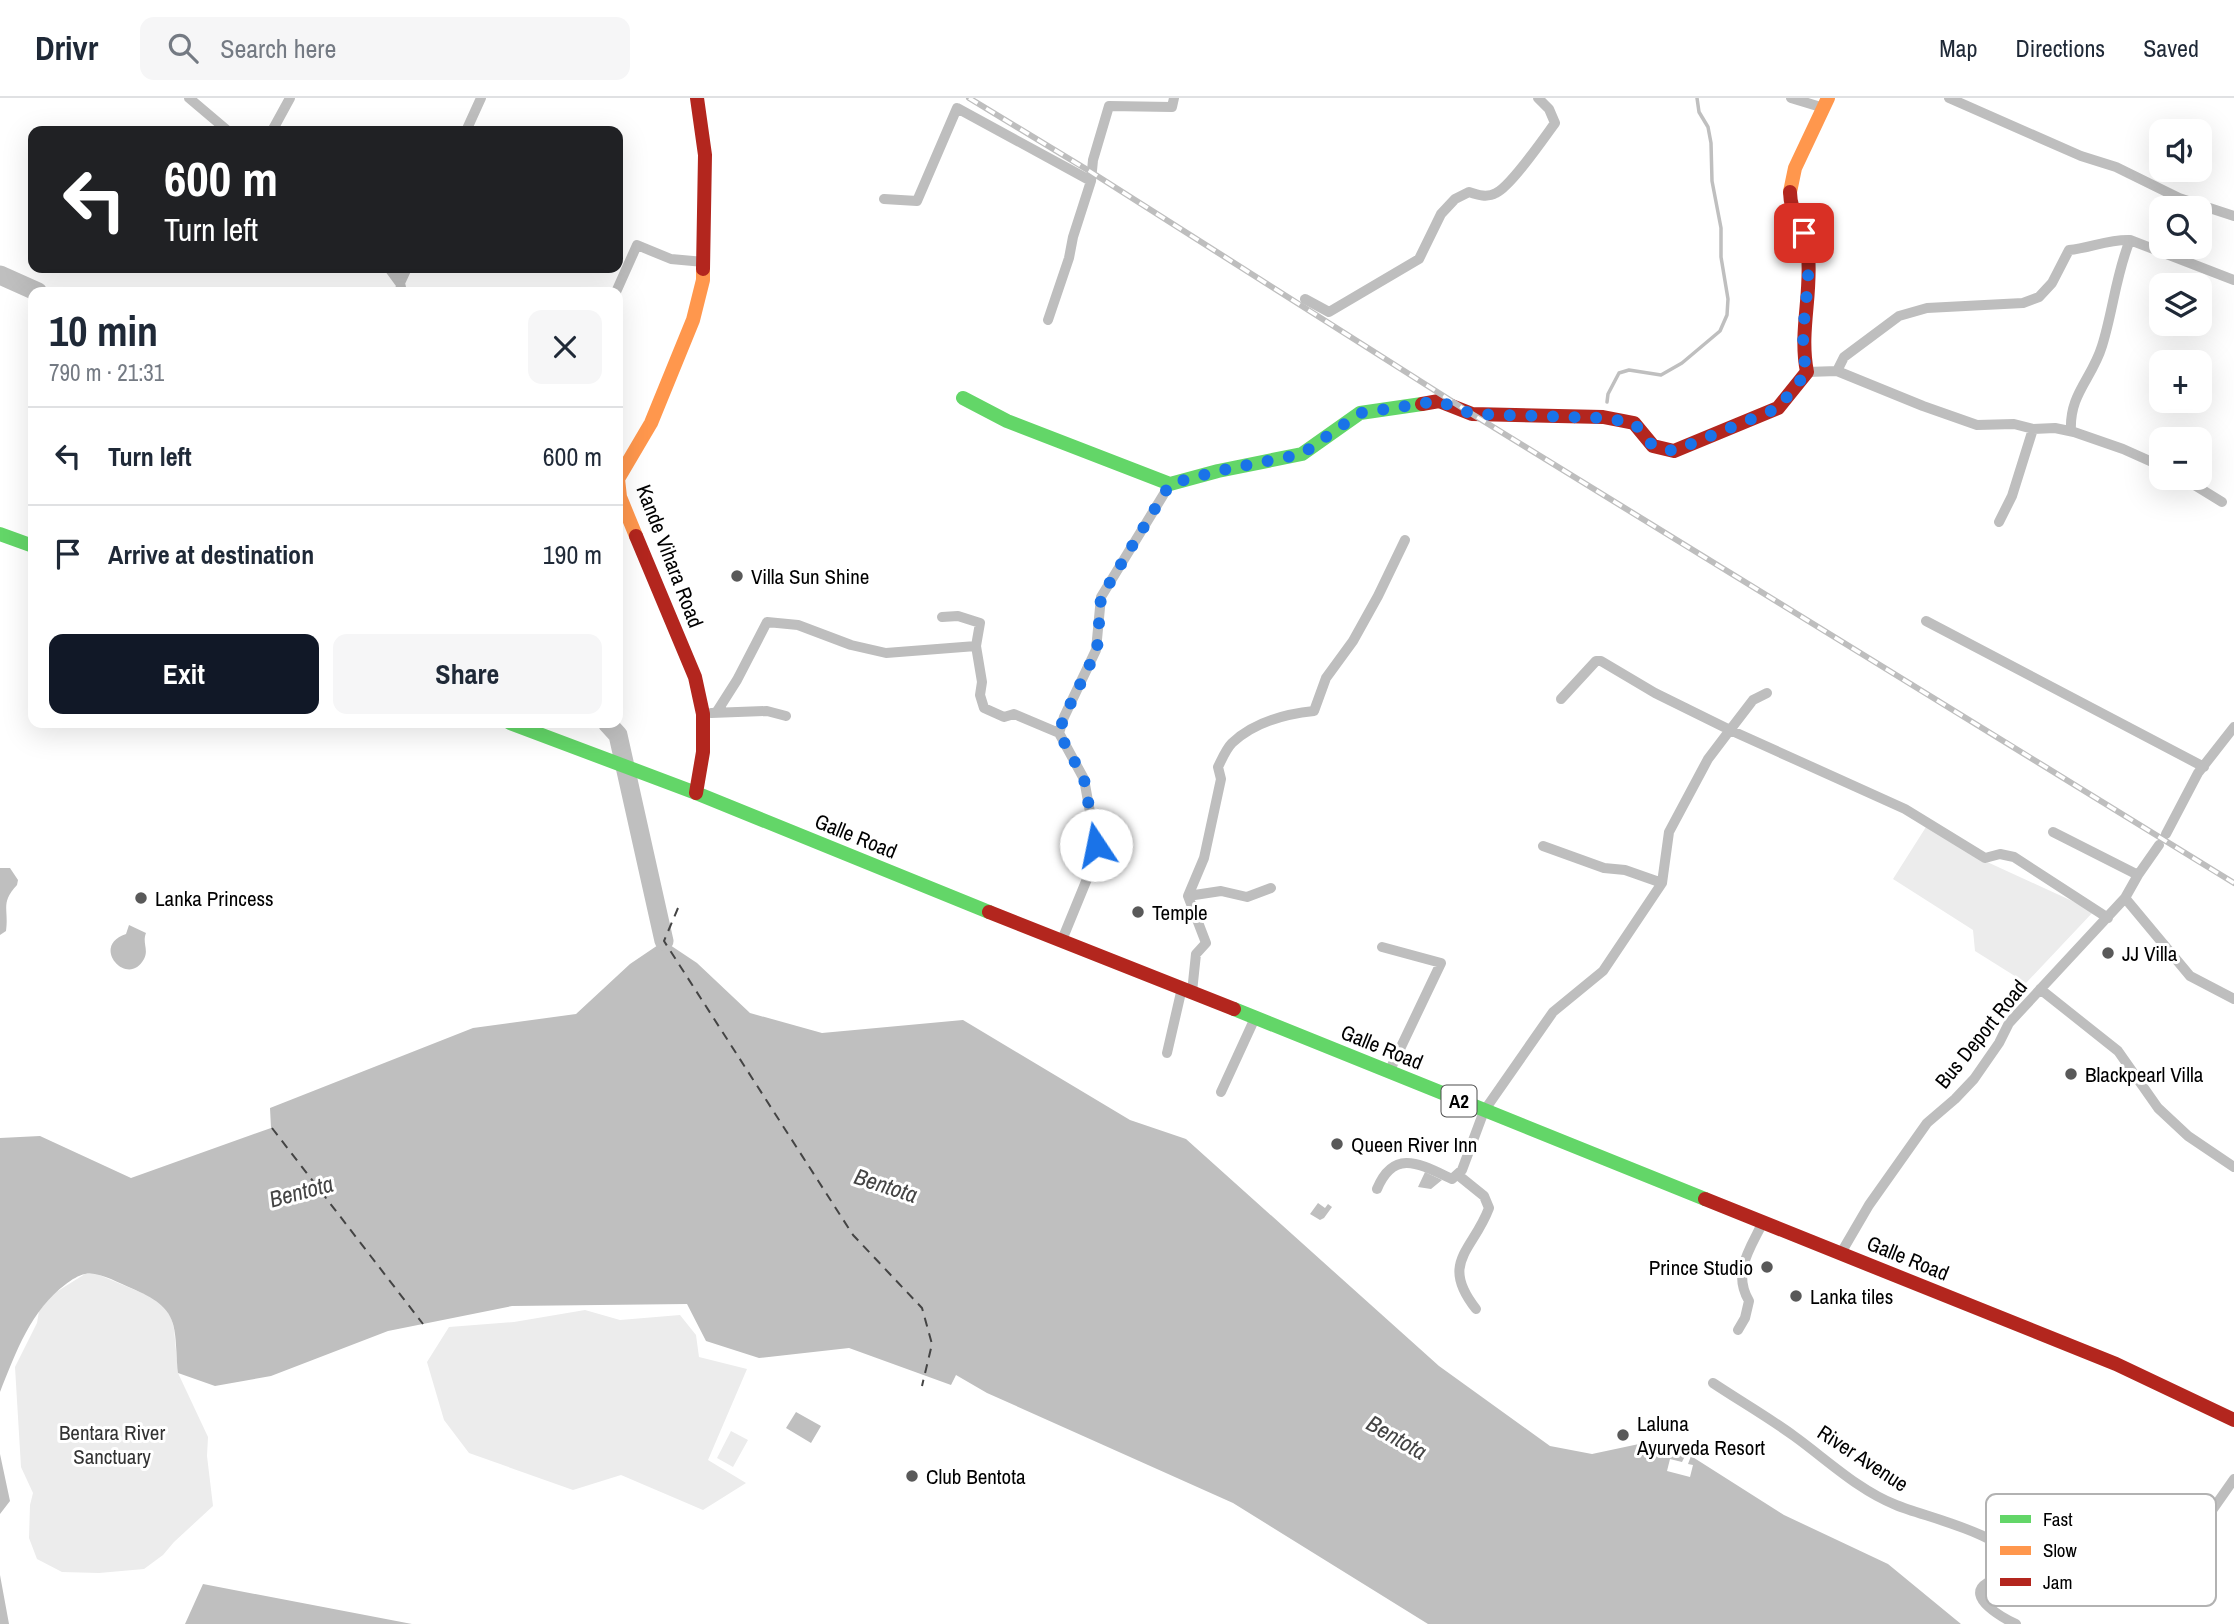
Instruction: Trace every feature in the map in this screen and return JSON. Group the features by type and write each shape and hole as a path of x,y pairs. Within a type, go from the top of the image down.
{"main road":[{"name":"Kande Vihara Road","path":"623,470 650,423 693,320 703,280 705,155 698,98"},
{"path":"963,398 1007,421 1170,484 1302,454 1360,413 1438,401 1472,414 1603,418 1634,423 1653,446 1674,451 1778,408 1807,372 1804,363 1804,322 1808,260 1804,233 1792,211 1790,192 1808,139 1826,103"},
{"name":"Kande Vihara Road","path":"624,522 710,713 703,752 689,790"},
{"path":"0,534 28,544"},
{"name":"Galle Road","path":"523,728 689,790 977,908 1842,1253 2116,1364 2234,1420"}],"street":[{"path":"189,98 222,126"},
{"path":"275,126 290,98"},
{"path":"468,126 481,98"},
{"path":"1048,320 1091,181 1093,160 1109,106 1172,107 1174,98"},
{"path":"1305,299 1329,312 1419,259 1441,214 1455,199 1469,192 1485,197 1498,193 1531,156 1555,123 1549,109 1538,98"},
{"path":"1791,98 1826,103"},
{"path":"1949,98 2081,156 2116,167 2179,198 2234,216"},
{"path":"884,199 917,201 957,108 1091,181"},
{"path":"1837,371 1844,357 1899,316 1927,308 2023,303 2039,297 2052,283 2069,250 2093,247 2115,240 2130,240 2234,280"},
{"path":"2071,431 2070,416 2075,396 2091,374 2102,346 2130,240"},
{"path":"618,287 637,245 671,259 704,262"},
{"path":"1807,372 1837,371 1977,425 2014,424 2033,429 2055,428 2071,431 2149,461"},
{"path":"1999,523 2012,496 2033,429"},
{"path":"1059,733 1064,717 1097,650 1101,597 1170,484"},
{"path":"2202,490 2222,502"},
{"path":"1167,1053 1196,954 1206,943 1188,896 1204,858 1221,779 1218,767 1230,745 1246,732 1288,714 1314,711 1326,678 1353,641 1405,540"},
{"path":"942,617 958,615 980,623 976,646 982,682 980,695 984,708 1004,717 1014,714 1059,733 1084,779 1096,845 1087,879 1062,940"},
{"path":"1926,621 2204,766"},
{"path":"710,713 737,680 767,622 798,625 851,645 886,653 976,646"},
{"path":"1561,699 1596,661 1601,660 1655,693 1730,730 1905,808 1985,858 2000,854 2014,858 2108,918"},
{"path":"1377,1189 1388,1169 1396,1163 1414,1164 1452,1179 1462,1170 1484,1111 1553,1012 1603,971 1662,883 1669,832 1708,759 1753,699 1767,693"},
{"path":"710,713 767,711 786,716"},
{"path":"2166,834 2204,766 2234,727"},
{"path":"2053,832 2137,875"},
{"name":"Bus Deport Road","path":"1842,1253 1868,1205 1927,1123 1973,1079 1999,1043 2009,1023 2125,898 2137,875 2159,845"},
{"path":"1543,846 1604,868 1625,870 1662,883"},
{"path":"1188,896 1221,891 1247,897 1271,888"},
{"path":"2125,898 2190,976 2234,999"},
{"path":"1382,947 1441,963 1388,1072"},
{"path":"2040,989 2118,1051 2158,1108 2188,1136 2234,1167"},
{"path":"1221,1091 1255,1018"},
{"path":"1458,1175 1484,1196 1489,1209 1467,1245 1460,1263 1460,1282 1464,1294 1476,1309"},
{"path":"1738,1330 1745,1318 1749,1301 1744,1293 1740,1272 1763,1222"},
{"name":"River Avenue","path":"1713,1383 1792,1434 1857,1483 1893,1504 1957,1526 1986,1540"},
{"path":"2216,1505 2234,1479"},
{"name":"River Avenue","path":"1986,1584 1980,1594 1986,1606"},
{"name":"River Avenue","path":"1986,1606 2000,1617 2016,1624"}],"green space":[{"path":"1926,827 1985,861 2094,911 2026,983 1975,951 1973,930 1893,879"},
{"name":"Bentara River Sanctuary","path":"85,1274 97,1274 154,1298 164,1306 174,1329 178,1373 208,1437 207,1456 213,1506 163,1555 144,1569 99,1573 62,1572 37,1559 29,1538 33,1493 21,1467 15,1367 37,1323 39,1311 53,1294"},
{"path":"585,1310 620,1320 680,1315 696,1335 699,1357 747,1369 708,1460 746,1483 703,1510 621,1475 573,1490 469,1453 444,1420 427,1362 449,1327 514,1322"},
{"path":"731,1431 748,1440 733,1467 717,1458"}],"water":[{"path":"0,868 10,868 18,880 7,902 6,931 0,935"},
{"path":"129,925 146,933 146,953 137,967 129,969 115,962 111,947 115,940 126,934"},
{"name":"Bentota","path":"664,941 697,963 750,1013 822,1033 963,1020 1130,1120 1186,1139 1439,1366 1550,1446 1592,1454 1639,1444 1672,1457 1680,1449 1784,1515 1888,1564 1961,1624 1428,1624 1233,1503 987,1393 956,1375 951,1385 849,1348 759,1358 706,1341 687,1304 512,1306 388,1331 271,1376 215,1386 178,1373 175,1330 167,1311 159,1303 108,1278 85,1274 66,1284 43,1306 26,1333 0,1392 0,1138 40,1136 131,1178 271,1128 270,1108 473,1028 576,1014 630,964"},
{"path":"1425,1172 1442,1180 1431,1189 1418,1187"},
{"path":"1318,1203 1325,1208 1328,1204 1332,1207 1320,1220 1310,1214"},
{"path":"796,1412 821,1426 811,1443 786,1428"},
{"path":"0,1454 10,1501 0,1514"},
{"path":"0,1575 9,1624 0,1624"},
{"path":"203,1584 412,1624 185,1624"}],"pier":[{"path":"1686,1454 1691,1456 1688,1464 1693,1465 1690,1477 1667,1471 1670,1459 1682,1462"}],"waterway":[{"path":"1607,402 1608,394 1619,373 1629,370 1661,375 1682,363 1720,331 1727,315 1721,228 1712,181 1711,143 1708,127 1699,112 1697,98"},
{"path":"0,275 28,288"},
{"path":"612,728 618,735 664,941"}],"ferry route":[{"path":"678,908 664,941 853,1235 922,1308 932,1344 922,1386"},
{"path":"272,1128 423,1324"}],"railway":[{"path":"969,98 1091,172 1472,414 2234,883"}],"traffic: fast":[{"path":"963,398 1007,421 1170,484 1302,454 1360,413 1422,404"},
{"path":"0,534 28,544"},
{"path":"523,728 696,793 989,912"},
{"path":"1234,1009 1705,1199"}],"traffic: slow":[{"path":"1790,192 1795,168 1828,98"},
{"path":"623,471 651,423 693,320 703,280 703,269"},
{"path":"623,504 636,536"}],"traffic: jam":[{"path":"697,98 705,155 703,269"},
{"path":"1422,404 1439,401 1472,414 1603,417 1634,423 1653,446 1674,451 1778,408 1807,372 1804,342 1808,254 1790,192"},
{"path":"636,536 695,677 703,714 703,752 696,793"},
{"path":"989,912 1234,1009"},
{"path":"1705,1199 2116,1364 2234,1420"}],"place":[{"name":"Villa Sun Shine","path":"737,576"},
{"name":"Lanka Princess","path":"141,898"},
{"name":"Temple","path":"1138,912"},
{"name":"JJ Villa","path":"2108,953"},
{"name":"Blackpearl Villa","path":"2071,1074"},
{"name":"Queen River Inn","path":"1337,1144"},
{"name":"Prince Studio","path":"1767,1267"},
{"name":"Lanka tiles","path":"1796,1296"},
{"name":"Laluna Ayurveda Resort","path":"1623,1435"},
{"name":"Club Bentota","path":"912,1476"}],"route":[{"path":"1096,845 1084,779 1059,733 1064,717 1097,650 1101,597 1170,484 1302,454 1360,413 1438,401 1472,414 1603,418 1634,423 1653,446 1674,451 1778,408 1807,372 1804,363 1804,322 1808,260 1804,233"}]}
